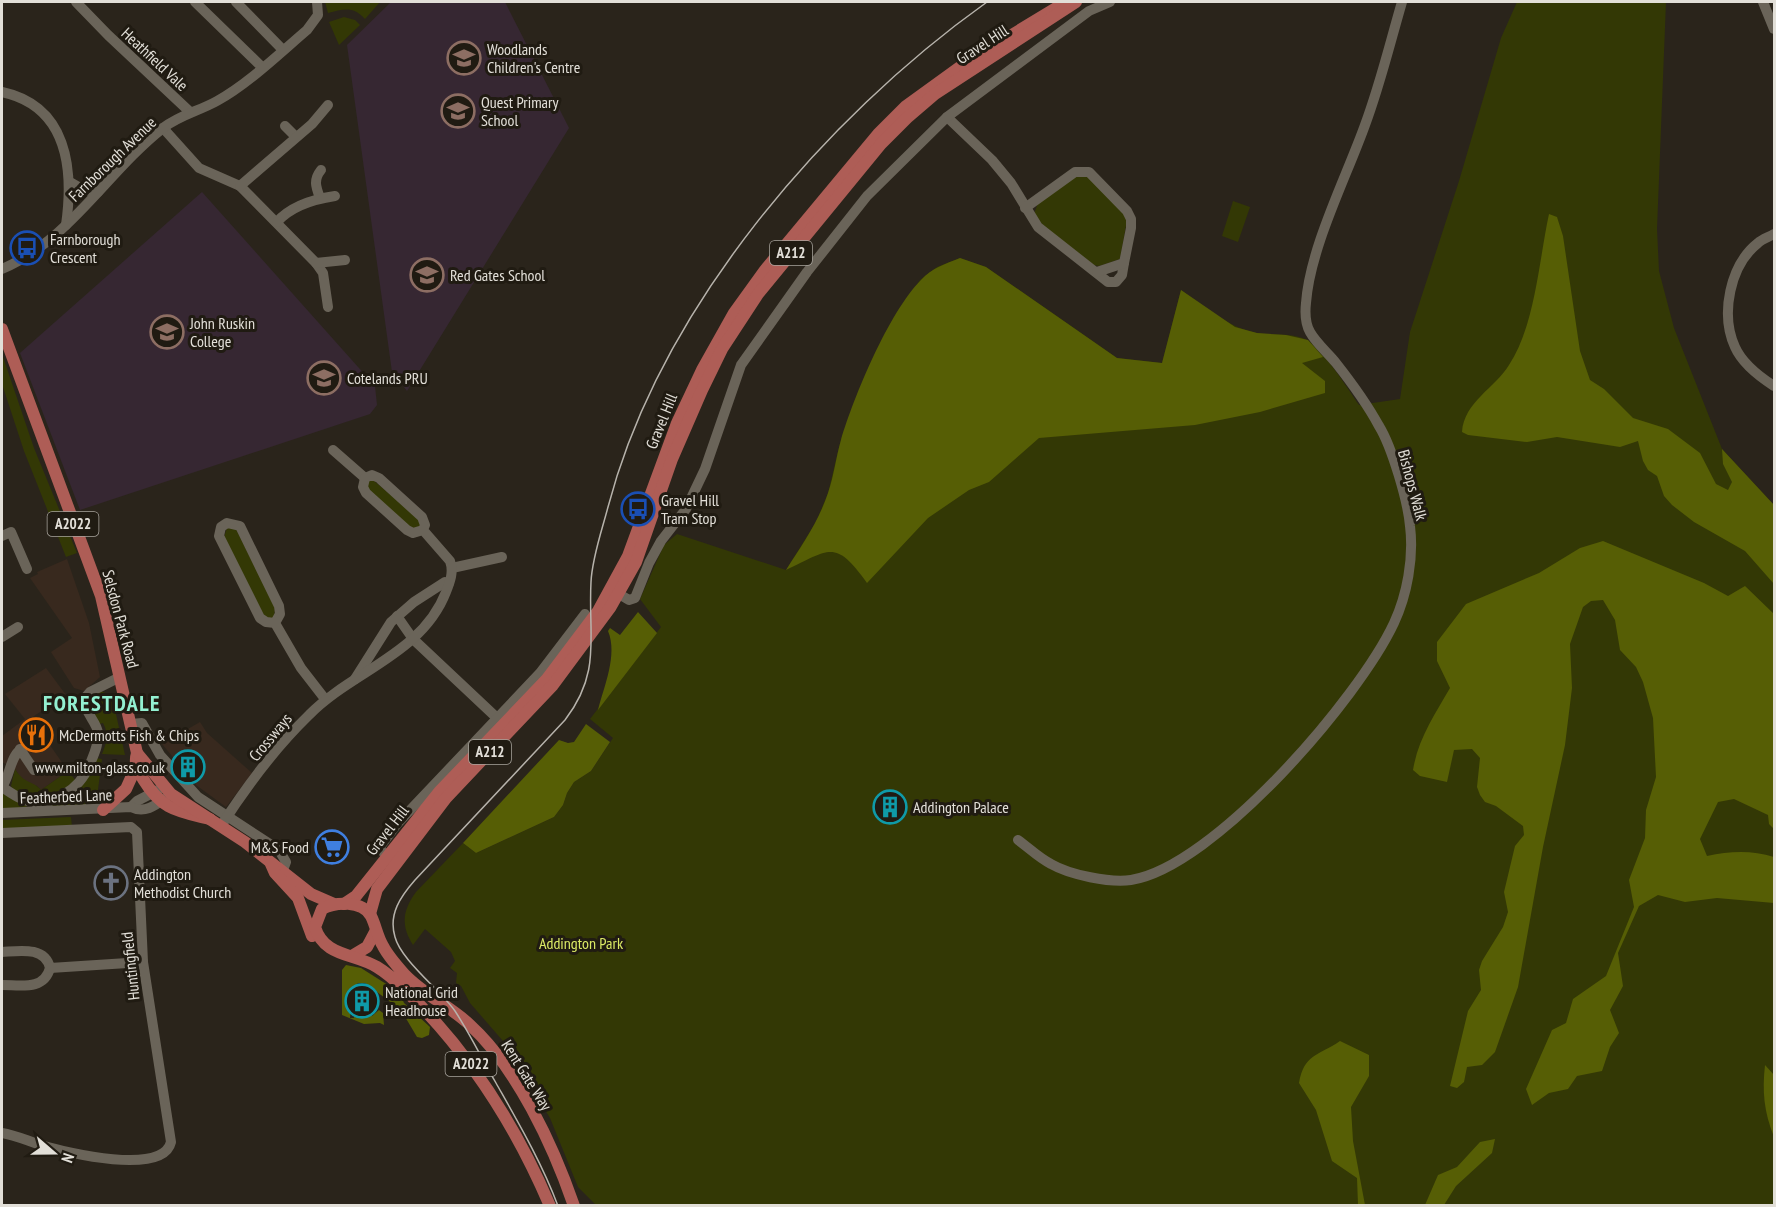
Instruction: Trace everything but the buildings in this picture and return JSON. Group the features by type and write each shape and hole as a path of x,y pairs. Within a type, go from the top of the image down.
{"main road":[{"name":"Gravel Hill","path":"339,904 356,896 384,855 439,792 546,680 571,642 598,611 628,556 671,438 702,370 730,319 765,270 872,141 906,106 964,64 1066,2"},
{"name":"Gravel Hill","path":"370,914 381,883 446,798 553,685 624,597 672,459 702,390 734,330 763,287 881,144 907,118 935,94 1076,2"},
{"name":"Selsdon Park Road","path":"2,329 101,596 137,753 136,767"},
{"name":"Selsdon Park Road","path":"137,753 143,757 161,794"},
{"path":"103,810 126,789 136,767 173,810 224,821 271,863 319,899 362,908 370,914 375,932 367,947 352,957 335,952 311,936 298,898 275,873 271,863"},
{"path":"325,945 317,934 315,922 322,909 339,904"},
{"name":"Kent Gate Way","path":"375,932 405,975 470,1025 494,1051 538,1123 564,1177 574,1206"},
{"name":"A2022","path":"352,957 377,967 389,976 454,1041 502,1110 550,1206"}],"street":[{"name":"Heathfield Vale","path":"76,2 190,112"},
{"path":"195,2 262,67"},
{"path":"236,2 283,50"},
{"name":"Farnborough Avenue","path":"2,269 40,248 164,128 190,112 217,101 283,50 314,23 318,15 317,2"},
{"name":"Gravel Hill","path":"624,597 633,600 661,541 687,509 705,469 741,365 807,272 867,196 946,117 1089,11 1110,2"},
{"name":"Bishops Walk","path":"1018,840 1053,866 1104,880 1131,880 1160,871 1199,846 1252,803 1314,740 1358,685 1393,625 1407,590 1411,528 1403,494 1381,428 1338,366 1309,331 1306,318 1307,294 1317,254 1366,123 1402,2"},
{"path":"1764,2 1774,29"},
{"path":"2,92 26,100 46,116 63,148 70,182 66,225"},
{"path":"240,186 296,137 328,105"},
{"path":"946,117 992,160 1011,183 1025,208 1038,227 1108,282 1116,282 1122,275 1131,219 1127,211 1089,172 1075,172 1025,208"},
{"path":"285,126 296,137"},
{"path":"164,128 200,168 240,186 316,263 323,273 321,290 328,307"},
{"path":"320,198 315,185 315,177 321,170"},
{"path":"70,182 84,190 98,192"},
{"path":"277,222 284,214 320,198 335,196"},
{"path":"1774,234 1757,243 1741,265 1730,291 1728,318 1735,347 1761,377 1774,386"},
{"path":"316,263 345,260"},
{"path":"333,450 365,478"},
{"path":"372,475 379,478 422,517 425,525 423,530 413,533 407,530 366,493 363,483 365,478 372,475"},
{"path":"226,523 240,526 279,606 280,614 275,623 266,622 260,618 219,536 221,528 226,523"},
{"path":"423,530 450,561 452,567 502,557"},
{"path":"2,536 11,532 27,569"},
{"name":"Crossways","path":"224,821 295,728 325,699 354,679 378,667 413,639 442,601 449,584 452,567"},
{"name":"Crossways","path":"354,679 397,616 445,582 449,584"},
{"name":"Gravel Hill","path":"384,855 381,844 397,824 571,642 585,614"},
{"path":"397,616 413,639 497,718"},
{"path":"275,623 300,668 325,699"},
{"path":"2,637 18,627"},
{"path":"34,770 21,749 16,753 10,774 2,787 20,799 36,802 65,794 79,785 97,747 98,733 89,717 84,699 90,692 120,677"},
{"path":"130,724 142,723 160,755 182,782 224,821 262,836 279,850 286,862 283,870"},
{"name":"Featherbed Lane","path":"2,813 131,807 138,810 151,808 161,794"},
{"path":"80,811 81,831"},
{"name":"Huntingfield","path":"2,833 130,827 136,832 142,962 171,1142 168,1151 160,1157 124,1161 42,1146 2,1132"},
{"path":"2,952 34,951 45,958 50,968 46,978 38,984 2,985"},
{"path":"50,968 142,962"}],"shaded area":[{"path":"391,2 505,2 569,128 407,391 392,372 347,45"},
{"name":"John Ruskin College","path":"202,192 375,386 377,405 370,414 80,510 20,353"},
{"path":"67,559 89,623 100,677 84,691 74,688 51,652 72,638 30,578 38,574 37,572"},
{"path":"46,668 66,695 31,718 68,771 41,790 23,781 15,769 2,762 2,736 25,719 5,694"},
{"path":"200,722 207,733 252,773 226,807 196,785 162,744"}],"green space":[{"path":"325,2 380,2 365,19 352,10 328,13"},
{"name":"Addington Park","path":"1517,2 1666,2 1657,229 1659,271 1674,328 1722,449 1774,505 1774,1205 596,1205 578,1187 550,1118 503,1041 470,1003 461,986 456,983 457,973 450,968 455,961 451,952 425,929 413,945 406,931 405,918 408,906 416,892 463,843 476,853 554,817 563,805 574,782 591,771 613,738 590,719 661,627 640,599 664,545 677,534 786,570 816,522 828,493 841,439 868,370 897,314 920,280 937,267 960,258 986,267 1117,358 1162,363 1181,290 1217,316 1247,330 1289,335 1307,340 1328,360 1359,405 1400,399 1410,332 1459,181 1501,38"},
{"path":"344,17 355,20 360,25 339,45 329,22"},
{"path":"1077,175 1088,175 1124,212 1127,220 1120,259 1099,266 1094,265 1045,228 1034,214 1038,203"},
{"path":"1233,201 1250,207 1238,242 1222,236"},
{"path":"1549,214 1557,217 1563,236 1580,351 1590,380 1604,389 1633,418 1668,429 1700,453 1716,484 1728,490 1732,482 1723,464 1722,449 1774,505 1774,584 1745,551 1694,522 1672,505 1664,496 1657,476 1648,470 1643,461 1638,441 1620,447 1557,437 1527,442 1468,435 1462,432 1468,412 1503,373 1518,349 1535,292"},
{"path":"960,258 986,267 1117,358 1162,363 1181,290 1235,327 1257,333 1286,335 1308,340 1323,357 1302,363 1325,381 1325,393 1260,412 1195,425 1039,438 989,482 969,490 928,518 867,583 847,559 831,552 813,557 786,570 820,513 830,487 847,422 885,333 909,294 925,276 934,269"},
{"path":"2,354 34,448 77,553 66,557 24,451 2,384"},
{"path":"373,480 417,517 421,525 413,531 368,491 367,481"},
{"path":"235,527 275,607 274,618 265,618 224,537 227,528"},
{"path":"1603,541 1704,583 1728,596 1745,586 1774,614 1774,829 1769,824 1768,815 1734,799 1718,802 1700,839 1707,856 1741,852 1774,857 1774,903 1717,898 1685,902 1658,895 1639,906 1618,953 1623,986 1610,1010 1619,1033 1610,1047 1602,1071 1577,1076 1568,1089 1549,1093 1532,1105 1526,1089 1552,1030 1566,1023 1573,999 1606,976 1634,907 1629,880 1645,838 1646,810 1656,777 1653,718 1643,682 1636,667 1620,650 1615,620 1603,600 1591,601 1583,607 1570,644 1572,688 1565,745 1543,847 1518,987 1495,1052 1482,1065 1467,1067 1464,1082 1457,1088 1450,1086 1468,1011 1481,990 1479,970 1482,961 1503,927 1508,912 1504,892 1515,846 1524,835 1523,826 1496,806 1485,802 1480,795 1477,787 1480,758 1472,749 1454,750 1447,782 1420,776 1413,770 1423,737 1450,688 1437,661 1437,642 1466,604 1539,573 1580,548"},
{"path":"638,612 657,633 598,710 611,660 611,640 608,631 610,628 620,635"},
{"path":"101,691 112,696 125,755 102,754 107,734 103,723 99,724 88,701 92,695"},
{"path":"586,724 610,742 591,771 574,782 563,805 554,817 476,853 463,843 559,740 574,742"},
{"path":"95,758 102,759 96,805 52,807 51,803 74,792 84,781"},
{"path":"15,769 22,778 41,790 68,771 76,781 43,797 26,797 11,786"},
{"path":"2,791 27,804 26,808 2,809"},
{"path":"71,817 72,827 2,830 2,820"},
{"path":"346,965 361,968 391,987 396,996 401,996 404,1003 430,1027 429,1035 422,1038 417,1037 401,1010 365,983 358,983 353,988 350,1018 354,1018 354,1014 372,1016 379,1010 383,1013 384,1025 364,1024 342,1015 342,970"},
{"path":"1340,1041 1369,1055 1369,1076 1351,1107 1353,1141 1365,1205 1358,1205 1357,1178 1332,1161 1316,1110 1299,1083 1301,1073 1308,1061"},
{"path":"1765,1065 1774,1075 1774,1137 1765,1102"},
{"path":"1495,1139 1492,1153 1456,1186 1444,1205 1425,1205 1438,1175 1457,1167 1480,1142"}],"tram line":[{"path":"558,1206 529,1143 455,1011 412,965 399,946 393,929 397,906 415,880 565,720 577,703 589,669 592,573 608,507 632,433 666,361 708,291 756,224 809,161 866,102 926,49 987,2"}],"place":[{"name":"Woodlands Children's Centre","path":"464,58"},
{"name":"Quest Primary School","path":"458,111"},
{"name":"Farnborough Crescent","path":"27,248"},
{"name":"Red Gates School","path":"427,275"},
{"name":"John Ruskin College","path":"167,332"},
{"name":"Cotelands PRU","path":"324,378"},
{"name":"Gravel Hill Tram Stop","path":"638,509"},
{"name":"McDermotts Fish & Chips","path":"36,735"},
{"name":"www.milton-glass.co.uk","path":"188,767"},
{"name":"Addington Palace","path":"890,807"},
{"name":"M&S Food","path":"332,847"},
{"name":"Addington Methodist Church","path":"111,883"},
{"name":"National Grid Headhouse","path":"362,1001"}],"district":[{"name":"FORESTDALE","path":"102,703"}]}
